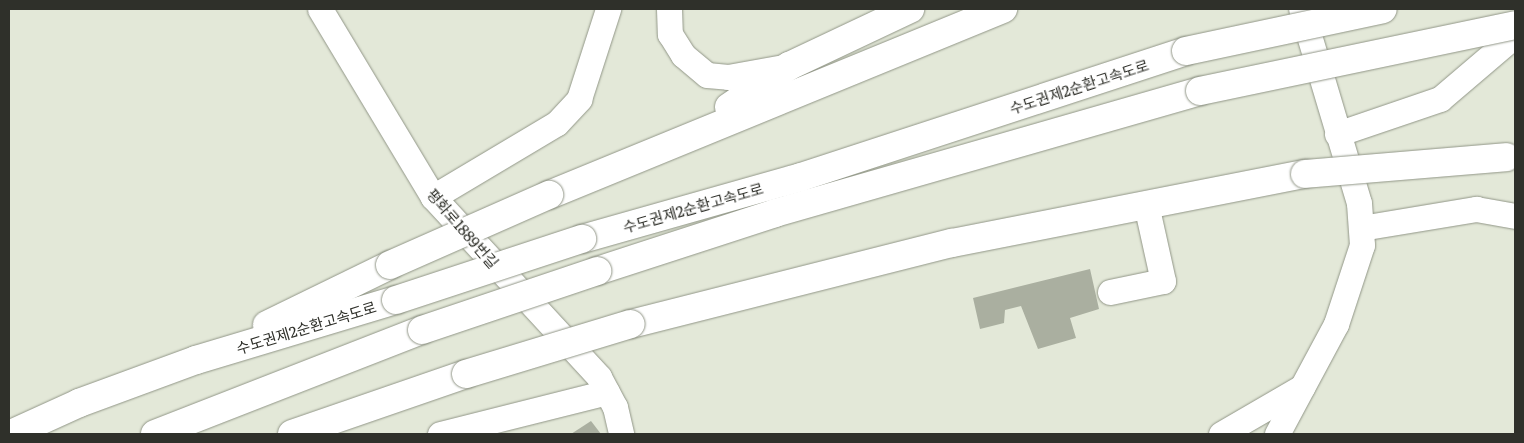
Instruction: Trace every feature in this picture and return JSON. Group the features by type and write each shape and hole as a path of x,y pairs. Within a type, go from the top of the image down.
{"highway":[{"path":"686,137 789,66 910,9"},
{"path":"196,360 390,265 549,195 686,137 1003,9"},
{"name":"수도권제2순환고속도로","path":"11,434 79,403 196,360 396,300 582,239 801,177 1186,51 1384,9"},
{"name":"수도권제2순환고속도로","path":"155,434 422,330 775,213 1200,91 1515,25"},
{"path":"292,434 466,374 524,360 952,243 1305,174 1511,158"},
{"path":"628,331 1149,218 1238,187"}],"street":[{"name":"평화로1889번길","path":"320,9 433,197 599,377 607,392 621,434"},
{"path":"433,197 557,123 579,99 608,9"},
{"path":"669,9 670,34 683,55 707,75 728,77 789,66"},
{"path":"1277,434 1336,324 1362,245 1359,203 1301,9"},
{"path":"1337,134 1440,99 1509,40 1515,29"},
{"path":"1361,228 1476,209 1515,216"},
{"path":"1110,292 1163,281 1149,218"},
{"path":"1221,434 1302,387"},
{"path":"440,434 607,392"}],"building":[{"path":"1090,269 1099,309 1070,318 1076,338 1038,349 1021,306 1005,310 1004,323 980,329 973,298"},
{"path":"591,421 601,434 571,434"}]}
